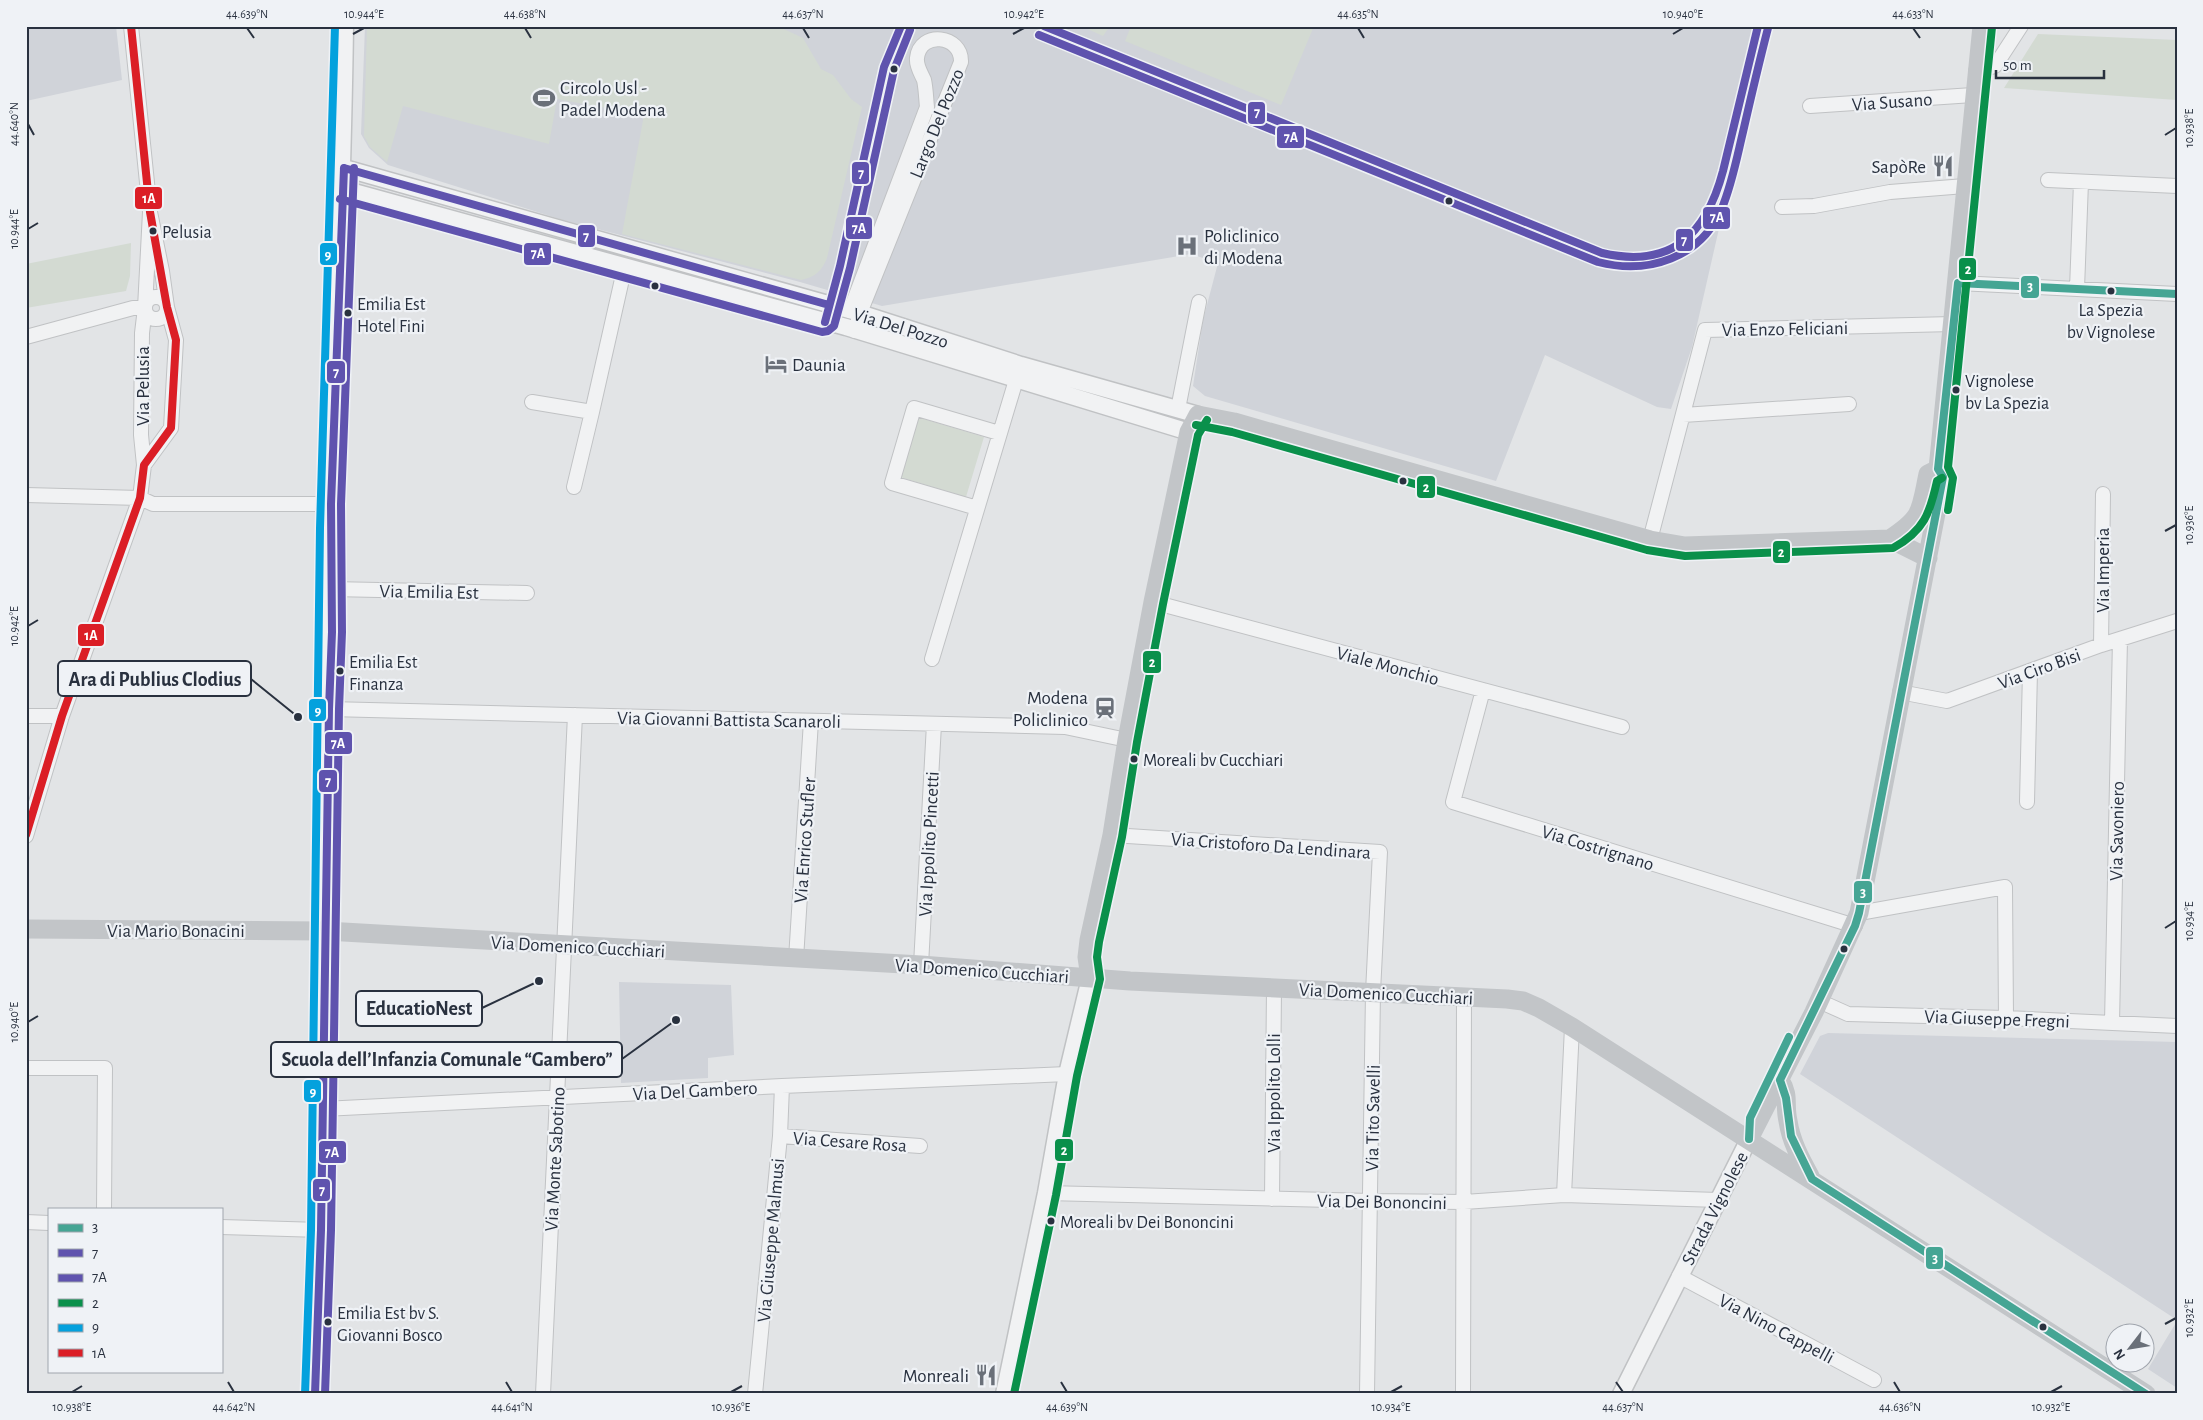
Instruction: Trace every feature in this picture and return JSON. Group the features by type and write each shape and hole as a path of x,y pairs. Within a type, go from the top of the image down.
{"main road":[{"name":"Strada Vignolese","path":"1749,1139 1819,1001 1857,919 1943,477 1938,469 1958,283 1976,71 1982,26"},
{"path":"1090,978 1087,957 1089,940 1112,835 1127,740 1153,602 1189,432 1198,415 1223,420 1650,540 1685,546 1890,539 1928,558"},
{"path":"1890,539 1911,525 1920,512 1928,474 1938,469"},
{"name":"Via Mario Bonacini","path":"26,929 326,931"},
{"name":"Via Domenico Cucchiari","path":"326,931 921,965 1090,978 1464,996 1522,1001 1572,1027 2146,1394"},
{"path":"1780,1080 1787,1091 1787,1119 1790,1132 1798,1155 1812,1179"}],"street":[{"name":"Via Pelusia","path":"131,26 150,212 167,307 176,340 171,428 144,465"},
{"path":"315,1394 321,1230 329,709 332,632 331,504 344,168 345,26"},
{"path":"1976,71 1995,66 2021,26"},
{"name":"Largo Del Pozzo","path":"932,39 946,40 958,48 961,62 855,312 926,107 924,81 916,59 919,50 932,39"},
{"name":"Via Susano","path":"1810,106 1974,96"},
{"name":"Via Del Pozzo","path":"344,168 855,312 1018,373 1189,432"},
{"path":"2048,180 2177,186"},
{"path":"2077,289 2081,182"},
{"path":"1782,207 1814,206 1890,192 1965,186"},
{"name":"Via Del Pozzo","path":"342,189 850,329 1018,373 1198,415"},
{"name":"Via Pelusia","path":"26,836 62,716 140,498 144,465 141,435 142,352 150,212"},
{"path":"496,231 503,214"},
{"path":"574,487 630,250"},
{"path":"1958,283 2177,294"},
{"path":"1178,410 1199,302"},
{"name":"Via Pelusia","path":"145,308 149,316 157,319 165,315 167,307"},
{"path":"26,336 133,308 145,308"},
{"name":"Via Del Pozzo","path":"850,329 855,312"},
{"name":"Via Enzo Feliciani","path":"1650,540 1705,330 1953,324"},
{"path":"932,659 1018,373"},
{"path":"532,402 592,412"},
{"path":"1683,415 1849,404"},
{"path":"977,508 892,483 914,408 999,433"},
{"name":"Via Imperia","path":"2101,645 2103,494"},
{"path":"26,495 140,498 153,504 331,504"},
{"name":"Via Emilia Est","path":"331,589 526,593"},
{"name":"Viale Monchio","path":"1153,602 1622,727"},
{"name":"Via Ciro Bisi","path":"1900,692 1947,701 2101,645 2177,621"},
{"name":"Via Savoniero","path":"2112,1023 2120,639"},
{"path":"2027,802 2030,671"},
{"name":"Via Costrignano","path":"1483,690 1453,802 1857,919"},
{"name":"Via Giovanni Battista Scanaroli","path":"329,709 1065,727 1127,740"},
{"name":"Via Monte Sabotino","path":"543,1394 575,715"},
{"path":"26,716 62,716"},
{"name":"Via Enrico Stufler","path":"796,959 811,721"},
{"name":"Via Ippolito Pincetti","path":"921,965 934,724"},
{"name":"Via Cristoforo Da Lendinara","path":"1112,835 1380,852 1373,992"},
{"path":"1857,919 2005,887 2006,1018"},
{"path":"1004,1394 1046,1193 1067,1074 1090,978"},
{"name":"Via Ippolito Lolli","path":"1272,1199 1274,988"},
{"name":"Via Tito Savelli","path":"1368,1394 1373,992"},
{"path":"1463,1394 1464,996"},
{"name":"Via Giuseppe Fregni","path":"1819,1001 1848,1014 2006,1018 2177,1026"},
{"path":"1564,1195 1572,1027"},
{"path":"26,1068 105,1068 104,1208"},
{"name":"Via Del Gambero","path":"323,1109 1067,1074"},
{"name":"Via Giuseppe Malmusi","path":"755,1394 780,1136 782,1086"},
{"name":"Via Cesare Rosa","path":"780,1136 920,1146"},
{"name":"Strada Vignolese","path":"1621,1394 1749,1139"},
{"name":"Via Dei Bononcini","path":"1046,1193 1464,1202 1564,1195 1718,1200"},
{"path":"26,1222 48,1223"},
{"path":"222,1227 321,1230"},
{"name":"Via Nino Cappelli","path":"1679,1276 1874,1380"}],"shaded area":[{"path":"26,26 116,26 122,80 26,101"},
{"name":"Policlinico di Modena","path":"365,26 1770,26 1731,176 1692,347 1671,409 1657,407 1545,355 1496,481 1205,396 1193,386 1203,320 1218,263 1191,254 882,306 800,282 563,220 388,165 369,148 361,134"},
{"path":"367,26 777,26 803,38 821,69 833,75 851,99 862,107 825,263 817,273 801,280 622,234 644,115 557,99 549,144 403,106 387,162 370,147 364,136"},
{"path":"1081,26 1110,26 1103,36"},
{"path":"1131,26 1314,26 1281,105 1125,41"},
{"path":"2038,34 2177,40 2177,100 2004,88"},
{"path":"131,243 130,276 126,291 26,308 26,264"},
{"path":"917,417 984,437 966,497 900,477"},
{"path":"619,982 731,985 734,1055 708,1058 708,1078 621,1083"},
{"path":"1828,1033 2177,1042 2177,1320 1800,1074 1820,1036"},
{"path":"2177,1321 2177,1388 2153,1372 2156,1372 2156,1356"}],"transit line":[{"name":"1A","path":"26,835 62,716 140,498 144,465 171,428 176,340 167,307 150,212 131,26"},
{"name":"9","path":"305,1394 311,1230 320,528 335,26"},
{"name":"7","path":"825,322 840,266 884,67 901,26"},
{"name":"7","path":"1044,26 1602,253 1626,257 1648,256 1666,251 1682,242 1707,213 1716,194 1723,171 1758,26"},
{"name":"2","path":"1948,510 1953,478 1948,467 1992,27"},
{"name":"7A","path":"1039,35 1598,262 1636,266 1654,264 1671,259 1701,239 1713,225 1726,199 1768,28"},
{"name":"7A","path":"340,199 822,332 828,331 834,326 850,268 894,70 910,30"},
{"name":"7","path":"344,168 829,305"},
{"name":"7","path":"315,1394 321,1230 329,709 332,632 331,504 344,168"},
{"name":"7A","path":"325,1394 331,1230 339,709 342,632 341,504 354,168"},
{"name":"3","path":"1958,283 2177,294"},
{"name":"3","path":"1780,1080 1855,926 1859,913 1943,477 1938,469 1958,283"},
{"name":"2","path":"1014,1394 1056,1195 1077,1076 1100,979 1097,957 1099,942 1122,837 1137,742 1163,604 1198,435 1207,420"},
{"name":"2","path":"1196,425 1232,432 1647,550 1685,556 1893,548 1904,542 1919,528 1932,503 1937,481 1942,478"},
{"name":"3","path":"1749,1139 1750,1118 1789,1037"},
{"name":"3","path":"1780,1080 1786,1098 1791,1136 1812,1179 2146,1394"}],"place":[{"name":"Circolo Usl - Padel Modena","path":"544,98"},
{"name":"SapòRe","path":"1943,166"},
{"name":"Pelusia","path":"153,231"},
{"name":"Policlinico di Modena","path":"1187,246"},
{"name":"La Spezia bv Vignolese","path":"2111,291"},
{"name":"Emilia Est Hotel Fini","path":"348,313"},
{"name":"Daunia","path":"776,364"},
{"name":"Vignolese bv La Spezia","path":"1956,390"},
{"name":"Emilia Est Finanza","path":"340,671"},
{"name":"Modena Policlinico","path":"1105,708"},
{"name":"Ara di Publius Clodius","path":"298,717"},
{"name":"Moreali bv Cucchiari","path":"1134,759"},
{"name":"EducatioNest","path":"539,981"},
{"name":"Scuola dell’Infanzia Comunale “Gambero”","path":"676,1020"},
{"name":"Moreali bv Dei Bononcini","path":"1051,1221"},
{"name":"Emilia Est bv S. Giovanni Bosco","path":"328,1322"},
{"name":"Monreali","path":"986,1375"}]}
